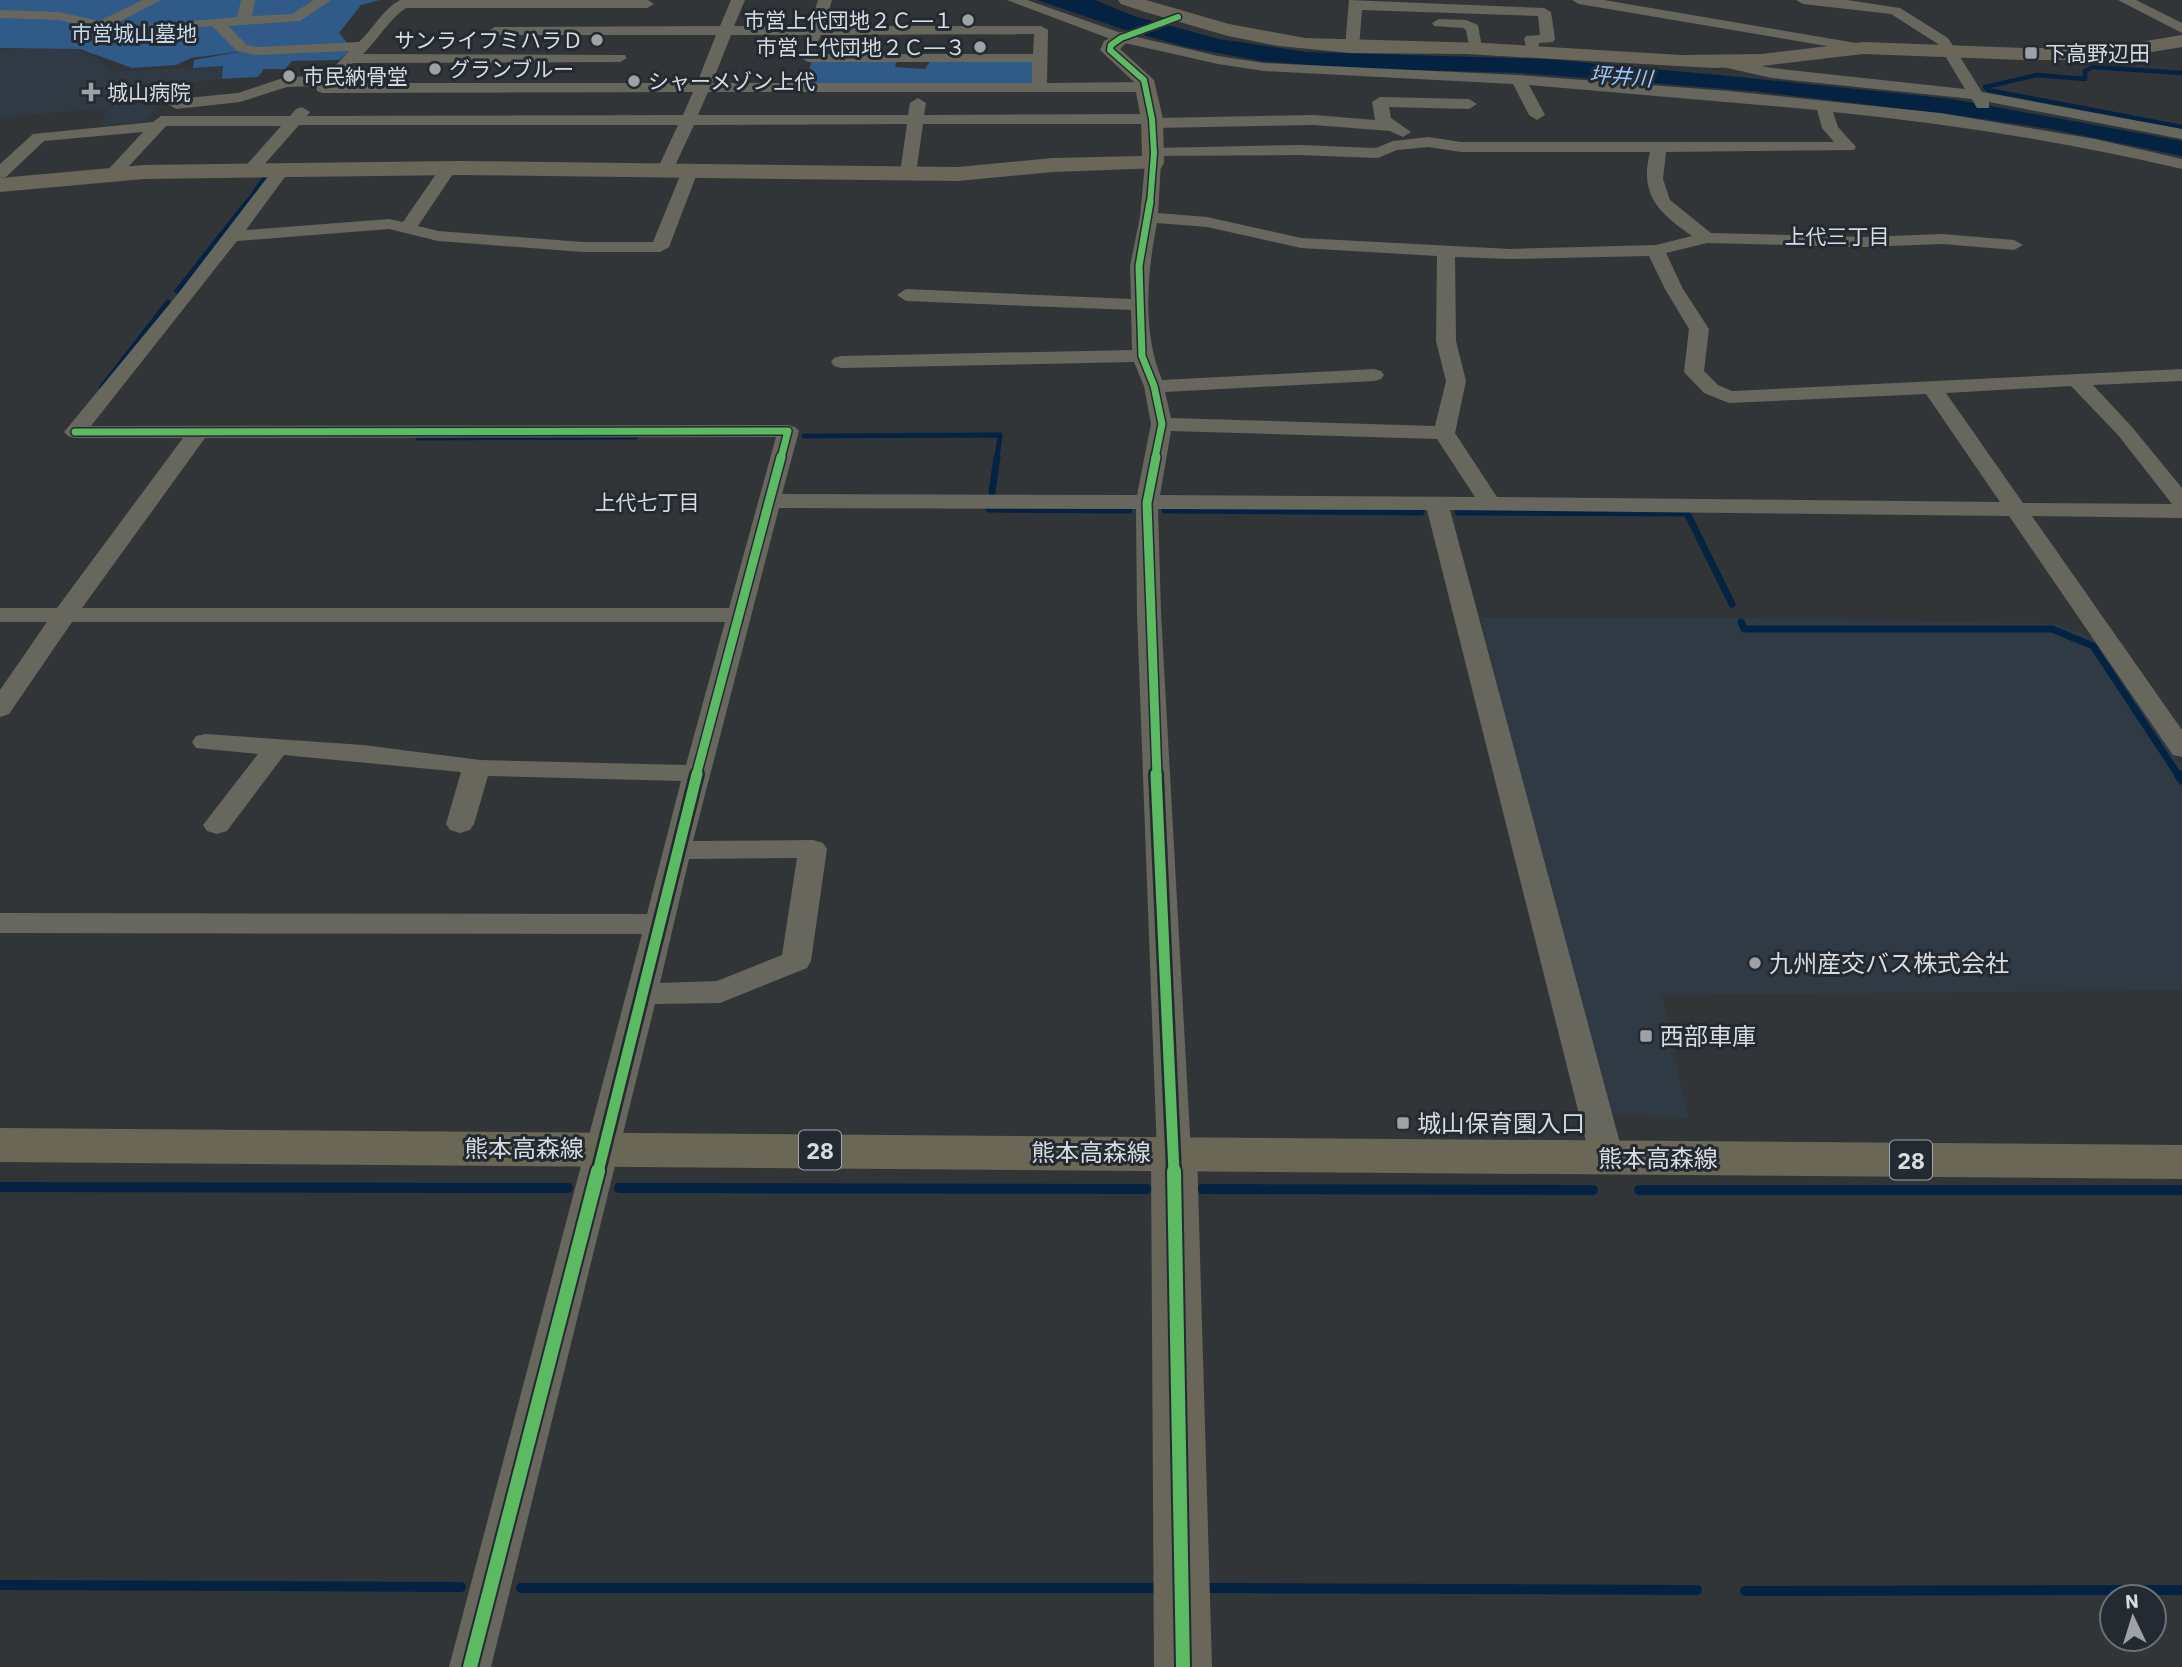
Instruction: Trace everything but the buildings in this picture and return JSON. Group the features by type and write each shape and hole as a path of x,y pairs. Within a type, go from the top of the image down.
{"main road":[{"name":"熊本高森線","path":"0,1146 604,1148 2182,1162"}],"street":[{"path":"100,26 154,0"},
{"path":"241,21 245,18 248,0"},
{"path":"0,14 50,15 133,31 216,22 295,18 324,0"},
{"path":"665,170 690,120 738,0"},
{"path":"799,88 825,0"},
{"path":"1014,0 1125,36 1218,60 1264,67 1518,80 1824,106 1998,125 2182,164"},
{"path":"1579,0 1862,48 2087,57 2146,51 2182,41"},
{"path":"1803,0 1895,11 1943,41 1998,125"},
{"path":"2125,0 2182,29"},
{"path":"1137,1 1175,18 1275,40 1352,47 1475,48 1642,60 1714,61 1778,60 1862,48"},
{"path":"250,170 349,59 375,35 388,14 405,2 648,2 605,88"},
{"path":"1352,47 1356,3 1459,5 1544,12 1548,39 1531,39 1533,51"},
{"path":"479,59 513,4"},
{"path":"1175,18 1125,36 1111,45 1110,50 1144,80 1152,121 1153,158 1149,217 1139,266 1142,356 1154,386 1162,425 1147,503 1149,613 1174,1153 1183,1643"},
{"path":"216,22 242,48 257,51 363,46"},
{"path":"1398,22 1466,24 1473,28 1475,48"},
{"path":"495,30 1041,30 1039,88"},
{"path":"349,59 620,58"},
{"path":"807,58 1041,58"},
{"path":"1714,61 1772,73 1978,98 2182,134"},
{"path":"1518,80 1537,115"},
{"path":"112,174 160,123 167,106 240,97 286,82 325,85 605,88 1144,87"},
{"path":"908,173 920,88"},
{"path":"1469,104 1380,102 1383,120 1390,126 1428,142 1461,147 1847,147 1830,128 1824,106"},
{"path":"0,173 39,137 160,123 295,120 1314,120 1390,126"},
{"path":"0,185 112,174 250,170 449,168 993,172 1153,158 1299,150 1378,153 1393,146 1428,142"},
{"path":"1659,148 1652,176 1654,187 1678,218 1707,238"},
{"path":"410,230 409,226 449,168"},
{"path":"282,170 75,432 788,432 697,773 680,850 470,1667"},
{"path":"232,236 366,224 388,225 438,236 583,247 660,247 690,171"},
{"path":"1149,217 1207,222 1300,243 1510,254 1656,250 1707,238 1864,242 1942,239 2014,245"},
{"path":"1446,250 1446,341 1456,381 1444,433 1489,503"},
{"path":"1656,250 1674,289 1699,329 1694,372 1711,389 1729,397 1755,398 2182,376"},
{"path":"906,295 1140,305"},
{"path":"841,362 1142,356"},
{"path":"1154,386 1374,375"},
{"path":"2077,382 2125,430 2182,502"},
{"path":"1933,389 2182,749"},
{"path":"1162,425 1444,433"},
{"path":"0,709 65,614 199,431"},
{"path":"770,501 1489,503 2182,511"},
{"path":"1437,503 1607,1158"},
{"path":"0,615 741,615"},
{"path":"205,742 363,753 470,765 474,768 697,773"},
{"path":"217,825 276,748"},
{"path":"460,824 474,768"},
{"path":"641,994 720,992 796,961 813,849 680,850"},
{"path":"0,923 659,924"}],"shaded area":[{"name":"城山病院","path":"0,50 79,50 100,60 110,72 222,67 221,79 183,83 180,101 158,104 145,122 102,125 107,108 0,117"},
{"path":"1480,618 1735,618 2054,624 2092,637 2182,765 2182,990 1662,995 1688,1118 1606,1114"}],"green space":[{"name":"市営城山墓地","path":"0,0 380,0 361,5 339,33 352,49 339,60 292,61 285,69 264,69 258,77 222,79 223,66 193,68 194,60 244,51 191,58 176,65 132,68 80,49 0,48"},
{"path":"812,60 897,60 895,67 925,69 931,60 1035,61 1034,84 805,84"}],"water":[{"name":"坪井川","path":"1037,0 1095,0 1134,16 1219,39 1307,52 1547,59 1952,99 2182,141 2182,156 2051,129 1752,91 1522,73 1342,68 1261,61 1186,47"}],"waterway":[{"path":"2182,73 2093,67 2085,71 2085,79 2037,75 1985,87 1988,90 2182,127"},
{"path":"246,204 267,175"},
{"path":"177,291 247,202"},
{"path":"101,388 168,302"},
{"path":"804,436 1000,435 997,458"},
{"path":"418,438 636,437"},
{"path":"992,492 997,457"},
{"path":"989,509 1129,510"},
{"path":"1165,510 1421,512"},
{"path":"1458,512 1687,513 1732,604"},
{"path":"1741,622 1744,629 2052,629 2093,646 2179,776"},
{"path":"2178,774 2182,780"},
{"path":"0,1187 568,1188"},
{"path":"619,1188 1147,1189"},
{"path":"1202,1189 1593,1190"},
{"path":"1639,1190 2182,1190"},
{"path":"0,1585 461,1587"},
{"path":"521,1588 1162,1588"},
{"path":"1199,1588 1697,1590"},
{"path":"1745,1591 2182,1590"}],"cycle path":[{"path":"1178,17 1121,38 1111,45 1110,50 1144,80 1152,119 1154,153 1149,217 1139,266 1142,356 1154,386 1162,424 1147,503 1149,613 1174,1153 1183,1667"},
{"path":"75,432 788,431 685,818 604,1148 470,1667"}],"place":[{"name":"市営上代団地２Ｃ―１","path":"968,20"},
{"name":"サンライフミハラＤ","path":"597,40"},
{"name":"市営上代団地２Ｃ―３","path":"980,47"},
{"name":"下高野辺田","path":"2031,53"},
{"name":"グランブルー","path":"435,69"},
{"name":"市民納骨堂","path":"289,76"},
{"name":"シャーメゾン上代","path":"634,81"},
{"name":"城山病院","path":"91,92"},
{"name":"九州産交バス株式会社","path":"1755,963"},
{"name":"西部車庫","path":"1646,1036"},
{"name":"城山保育園入口","path":"1403,1123"}],"district":[{"name":"上代三丁目","path":"1837,236"},
{"name":"上代七丁目","path":"647,502"}]}
